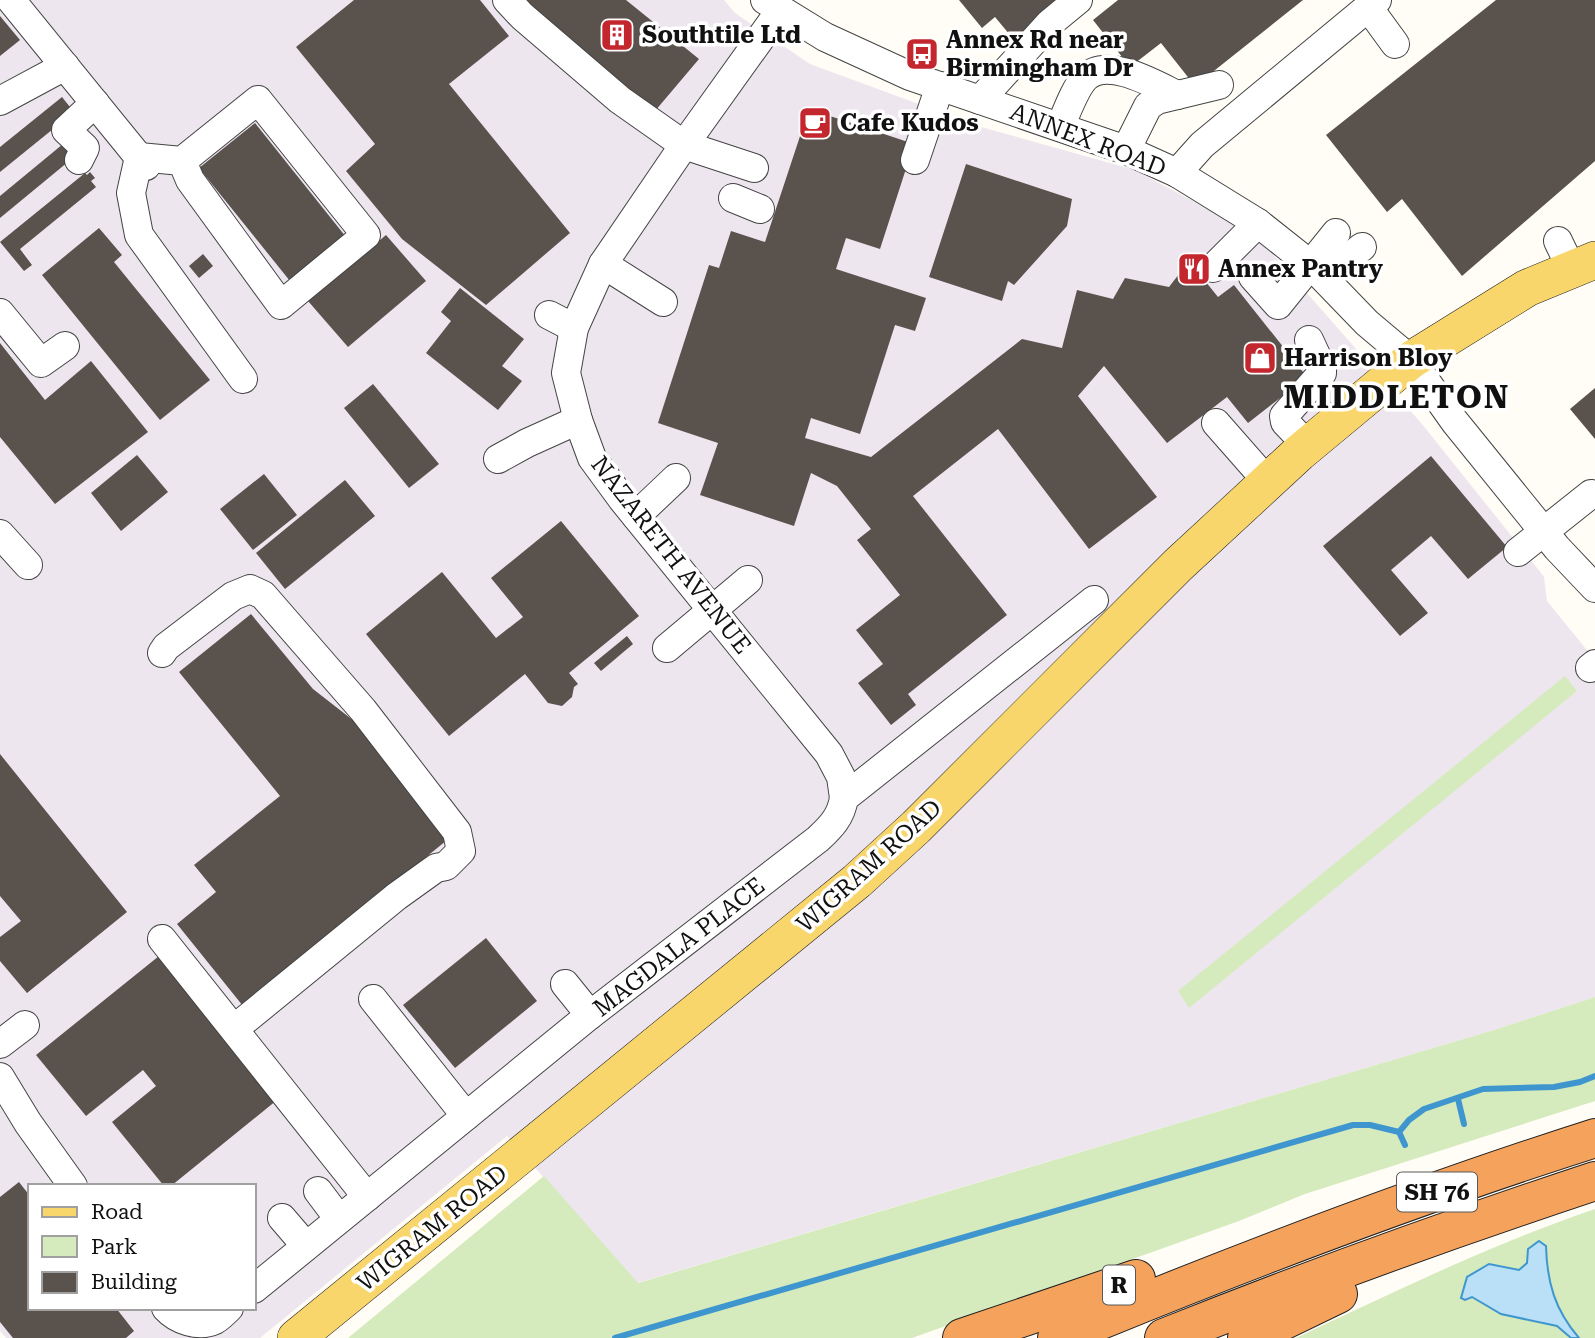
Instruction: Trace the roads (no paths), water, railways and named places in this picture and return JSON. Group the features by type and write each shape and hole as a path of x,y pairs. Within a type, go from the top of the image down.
{"highway":[{"name":"SH 76","path":"1057,1338 1281,1249 1502,1168 1595,1139"},
{"name":"SH 76","path":"1164,1338 1448,1230 1595,1181"},
{"path":"1247,1338 1405,1261 1448,1230"},
{"name":"R","path":"962,1338 1194,1258 1281,1249"}],"main road":[{"name":"WIGRAM ROAD","path":"296,1338 857,881 916,827 1150,592 1267,481 1308,446 1411,360 1575,256"}],"street":[{"path":"11,0 142,161"},
{"path":"507,0 620,100 684,145 754,167"},
{"path":"980,100 1049,23 1078,0"},
{"path":"1177,173 1202,145 1313,66 1372,4 1395,44"},
{"name":"NAZARETH AVENUE","path":"775,5 603,264 574,328 566,373 578,420 592,458 829,754 841,776 844,798"},
{"name":"ANNEX ROAD","path":"775,5 825,37 876,62 1126,149 1177,173 1258,223 1318,271 1367,323 1411,360 1454,421 1544,532 1595,589"},
{"path":"0,101 65,66"},
{"path":"1060,127 1083,80 1099,71 1126,72 1177,95"},
{"path":"1126,149 1148,106 1165,96 1192,93 1219,85"},
{"path":"915,160 940,86"},
{"path":"142,161 182,161 258,100 366,235 281,305 190,180 182,161"},
{"path":"79,160 85,148 66,130 95,103"},
{"path":"142,161 131,193 139,235 243,379"},
{"path":"733,198 760,209"},
{"path":"1213,268 1258,223"},
{"path":"1318,271 1336,233"},
{"path":"1253,277 1278,305 1318,271 1362,247"},
{"path":"603,264 663,302"},
{"path":"0,313 41,363 65,346"},
{"path":"548,315 574,328"},
{"path":"1308,446 1285,422 1284,416 1322,373 1309,340"},
{"path":"498,458 578,420"},
{"path":"1216,423 1267,481"},
{"path":"636,516 676,478"},
{"path":"1518,552 1591,494"},
{"path":"0,534 28,565"},
{"path":"667,648 748,580"},
{"path":"162,653 166,647 233,596 250,589 263,595 363,710 457,832 461,851 446,866 436,868 397,896 233,1029"},
{"name":"MAGDALA PLACE","path":"259,1275 306,1246 590,1015 818,839 834,824 844,798 1094,600"},
{"path":"162,939 367,1197"},
{"path":"565,984 590,1015"},
{"path":"373,999 466,1116"},
{"path":"0,1044 25,1025"},
{"path":"0,1077 19,1128 71,1184"},
{"path":"318,1191 339,1219"},
{"path":"282,1218 306,1246"},
{"path":"168,1310 184,1320 213,1322"}],"water":[{"path":"1539,1241 1546,1246 1548,1272 1558,1306 1579,1338 1571,1338 1557,1326 1501,1314 1472,1297 1465,1300 1461,1298 1467,1277 1489,1264 1519,1270 1527,1263 1528,1249"}],"waterway":[{"path":"1399,1132 1424,1109 1483,1089 1554,1087 1595,1076"},
{"path":"1458,1099 1464,1124"},
{"path":"615,1338 1353,1125 1370,1125 1399,1132"},
{"path":"1399,1132 1405,1145"}],"place":[{"name":"Southtile Ltd","path":"617,35"},
{"name":"Annex Rd near Birmingham Dr","path":"922,54"},
{"name":"Cafe Kudos","path":"815,123"},
{"name":"Annex Pantry","path":"1194,269"},
{"name":"Harrison Bloy","path":"1260,358"}],"district":[{"name":"MIDDLETON","path":"1397,397"}]}
